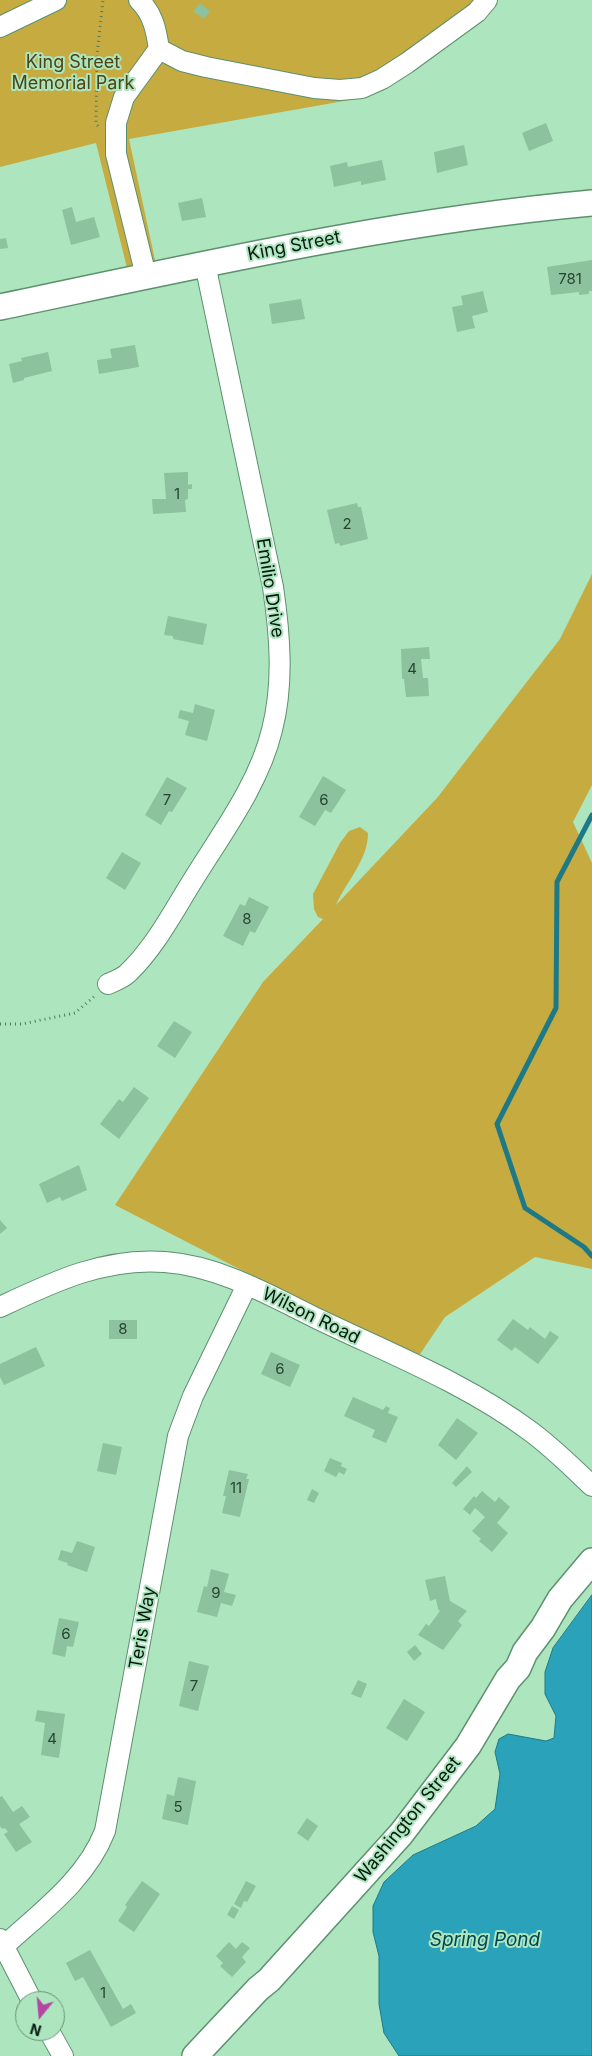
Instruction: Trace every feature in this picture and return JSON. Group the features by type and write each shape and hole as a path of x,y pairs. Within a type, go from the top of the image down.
{"main road":[{"name":"King Street","path":"0,307 355,234 468,217 592,203"},
{"name":"Washington Street","path":"194,2056 258,1989 270,1980 402,1834 468,1746 508,1679 518,1668 524,1652 543,1628 560,1599 592,1561"}],"street":[{"path":"0,28 56,0"},
{"path":"139,0 152,18 159,49 124,97 116,124 115,138 116,154 146,276"},
{"path":"159,49 182,61 314,88 340,90 362,88 407,64 477,12 487,0"},
{"name":"Emilio Drive","path":"108,984 126,975 156,939 236,810 257,771 272,731 280,684 280,631 273,587 205,264"},
{"name":"Wilson Road","path":"0,1307 83,1271 124,1262 185,1264 211,1271 247,1285 447,1381 490,1404 531,1431 592,1486"},
{"name":"Teris Way","path":"2,1943 78,1876 89,1863 105,1831 178,1436 193,1396 247,1285"},
{"path":"2,1943 27,1991"},
{"path":"55,2041 63,2056"}],"path":[{"path":"103,0 97,55 96,124 115,138"},
{"path":"0,1024 22,1024 75,1013 108,984"}],"green space":[{"name":"King Street Memorial Park","path":"0,0 496,0 384,90 361,98 129,139 158,274 130,280 96,143 0,167"},
{"path":"592,574 592,785 573,822 592,863 592,1269 535,1257 445,1317 416,1360 115,1205 263,982 323,919 318,917 314,909 313,894 340,843 349,831 360,827 368,833 367,843 361,862 336,905 437,798 560,639"}],"water":[{"name":"Spring Pond","path":"592,1595 592,2056 399,2056 384,2033 379,2004 379,1956 373,1932 373,1906 384,1882 413,1855 476,1826 495,1809 500,1774 495,1752 499,1739 508,1734 546,1741 554,1738 556,1716 545,1694 545,1672 553,1648"}],"building":[{"path":"200,3 210,11 204,19 193,11"},
{"path":"546,123 553,141 529,151 522,133"},
{"path":"464,145 468,165 437,173 434,152"},
{"path":"382,160 386,180 361,185 361,181 334,187 330,166 347,162 348,167"},
{"path":"202,198 206,217 182,221 178,203"},
{"path":"72,207 76,222 94,217 100,237 71,245 62,210"},
{"path":"6,238 8,248 0,249 0,239"},
{"path":"592,260 592,291 589,291 589,294 579,295 579,292 551,295 547,267"},
{"path":"483,291 488,312 472,316 475,328 457,332 452,307 463,305 461,296"},
{"path":"301,299 305,319 272,324 269,304"},
{"path":"135,345 139,367 99,374 97,360 112,358 110,349"},
{"path":"48,352 52,371 24,378 24,380 13,383 9,364 22,361 21,358"},
{"path":"188,472 188,485 192,484 192,489 188,489 188,499 185,500 186,512 153,514 152,499 166,499 164,473"},
{"path":"357,503 358,507 361,507 368,539 340,546 339,543 335,544 327,510"},
{"path":"168,616 207,624 203,645 173,639 173,636 164,635"},
{"path":"429,647 430,659 421,659 423,678 428,678 429,696 406,697 404,679 402,679 401,649"},
{"path":"195,704 215,710 207,741 185,735 189,721 178,718 180,710 193,713"},
{"path":"323,776 346,790 331,813 325,810 315,826 299,817"},
{"path":"167,777 187,788 172,812 169,811 161,825 145,815"},
{"path":"122,852 141,863 125,890 106,878"},
{"path":"249,897 269,907 255,933 250,931 243,946 223,936 240,904 245,906"},
{"path":"174,1021 192,1032 175,1058 157,1046"},
{"path":"134,1087 149,1098 119,1139 100,1124 119,1099 123,1102"},
{"path":"79,1165 87,1190 62,1201 60,1197 47,1203 39,1184"},
{"path":"0,1220 7,1228 0,1234"},
{"path":"513,1319 528,1330 530,1327 545,1339 550,1331 559,1337 538,1364 515,1347 512,1351 497,1340"},
{"path":"109,1320 137,1320 137,1339 109,1339"},
{"path":"36,1347 45,1366 4,1385 0,1377 0,1364"},
{"path":"271,1352 300,1365 290,1387 261,1374"},
{"path":"353,1397 383,1410 386,1406 390,1408 388,1413 398,1417 386,1443 372,1437 375,1430 344,1416"},
{"path":"457,1418 478,1433 456,1460 438,1445"},
{"path":"103,1443 122,1447 116,1475 97,1471"},
{"path":"330,1458 342,1463 341,1466 347,1469 344,1475 339,1472 336,1477 324,1471"},
{"path":"467,1466 472,1472 456,1487 452,1483"},
{"path":"229,1470 248,1474 246,1479 249,1479 240,1517 222,1513 226,1496 223,1496"},
{"path":"312,1489 319,1493 314,1503 307,1500"},
{"path":"482,1491 495,1502 499,1497 510,1507 497,1523 508,1533 492,1552 479,1541 481,1539 472,1531 485,1517 475,1508 470,1515 463,1509 474,1496 476,1498"},
{"path":"77,1541 95,1547 87,1572 58,1560 61,1550 72,1553"},
{"path":"211,1569 229,1574 224,1592 236,1595 232,1606 221,1603 217,1617 197,1612 204,1586 207,1587"},
{"path":"445,1576 450,1601 467,1611 458,1621 462,1625 443,1650 418,1635 426,1624 429,1626 440,1611 436,1599 430,1601 425,1580"},
{"path":"59,1618 79,1622 73,1647 67,1646 65,1657 52,1654"},
{"path":"415,1645 422,1654 414,1661 407,1652"},
{"path":"189,1661 209,1666 198,1711 179,1706"},
{"path":"358,1680 367,1684 361,1698 351,1694"},
{"path":"404,1699 425,1712 407,1741 386,1728"},
{"path":"37,1710 65,1714 59,1758 41,1755 45,1723 35,1721"},
{"path":"178,1777 196,1781 188,1825 162,1819 167,1794 174,1796"},
{"path":"2,1796 13,1812 22,1806 30,1817 19,1824 32,1842 16,1852 4,1834 8,1832 0,1826 0,1797"},
{"path":"307,1818 318,1826 308,1841 297,1833"},
{"path":"142,1881 160,1894 134,1932 118,1921 127,1907 125,1905"},
{"path":"246,1881 256,1886 247,1902 244,1901 241,1908 234,1904"},
{"path":"232,1906 239,1910 234,1919 227,1915"},
{"path":"229,1942 236,1949 242,1942 250,1948 242,1957 246,1962 232,1977 220,1966 223,1963 216,1956"},
{"path":"90,1950 123,2009 131,2004 136,2013 111,2027 83,1977 75,1981 66,1963"}],"waterway":[{"path":"592,815 557,882 556,1008 497,1124 525,1208 584,1247 592,1256"}]}
